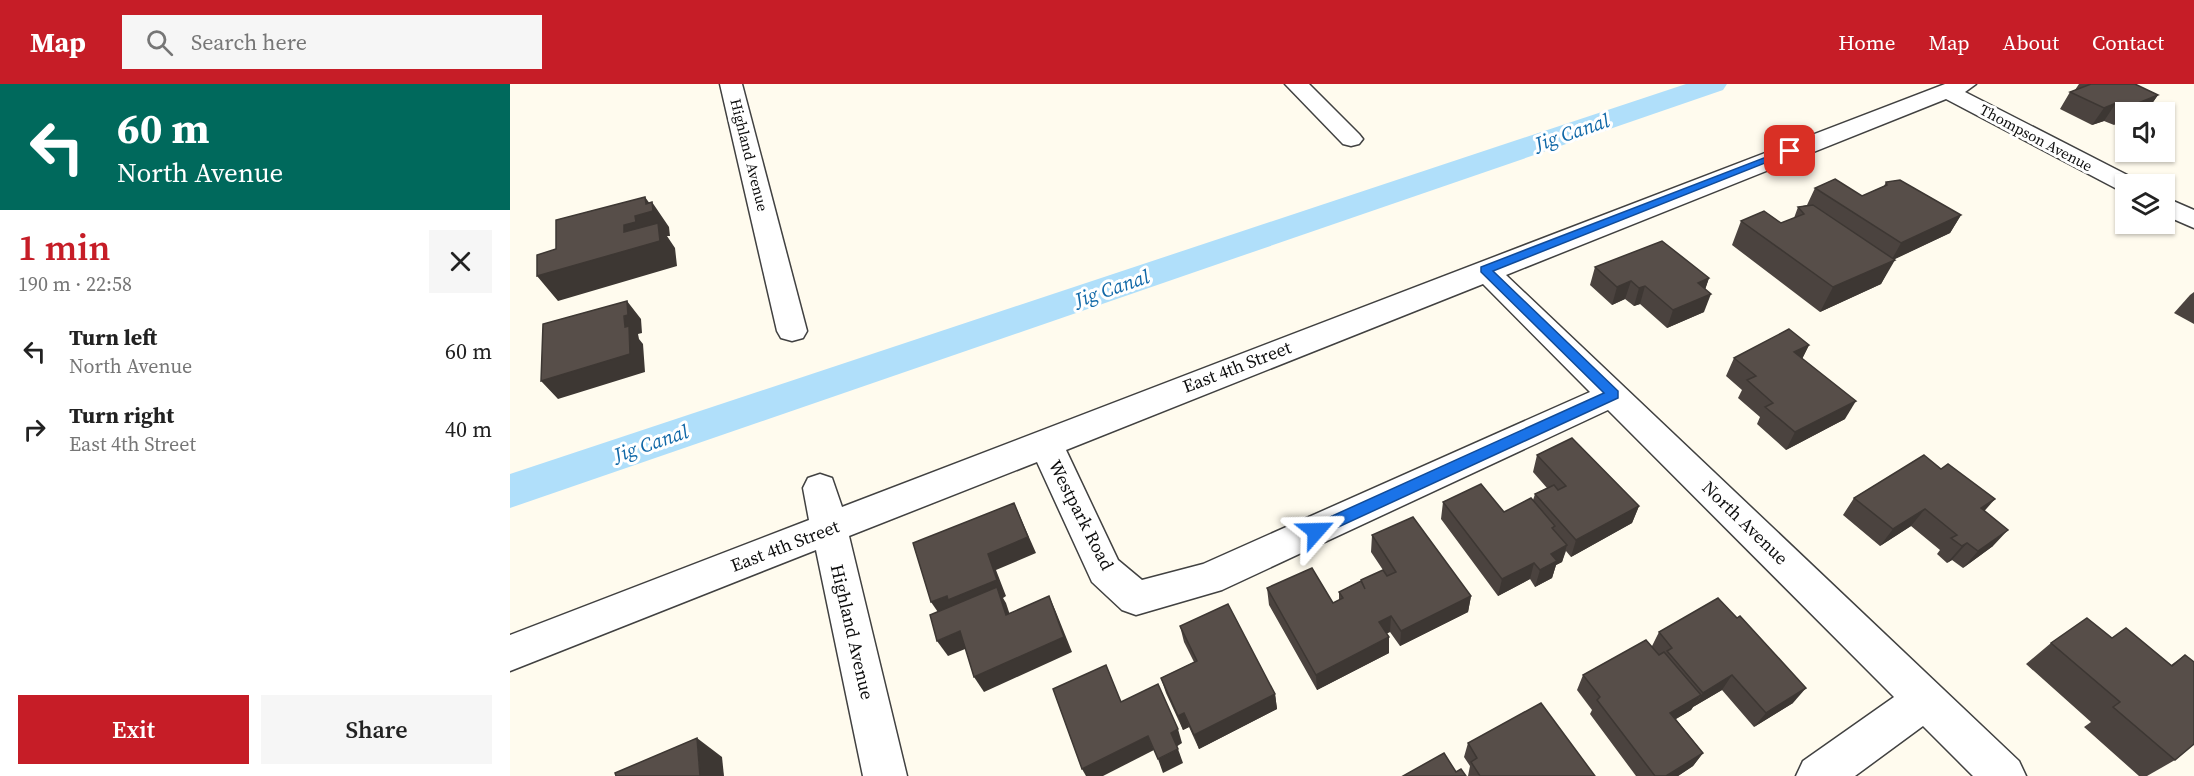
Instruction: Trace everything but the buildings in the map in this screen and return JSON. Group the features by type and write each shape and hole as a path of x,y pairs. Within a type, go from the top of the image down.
{"street":[{"name":"Highland Avenue","path":"731,84 792,331"},
{"path":"1296,84 1351,139"},
{"name":"Thompson Avenue","path":"1956,87 2115,178"},
{"name":"East 4th Street","path":"510,653 1956,87"},
{"path":"2175,210 2194,220"},
{"name":"North Avenue","path":"1485,270 2004,776"},
{"name":"Westpark Road","path":"1045,442 1105,571 1136,598 1209,579 1614,394"},
{"name":"Highland Avenue","path":"820,488 885,776"},
{"path":"1818,776 1926,699"}],"waterway":[{"name":"Jig Canal","path":"510,491 1713,84"}],"route":[{"path":"1316,531 1614,394 1485,270 1790,151"}]}
